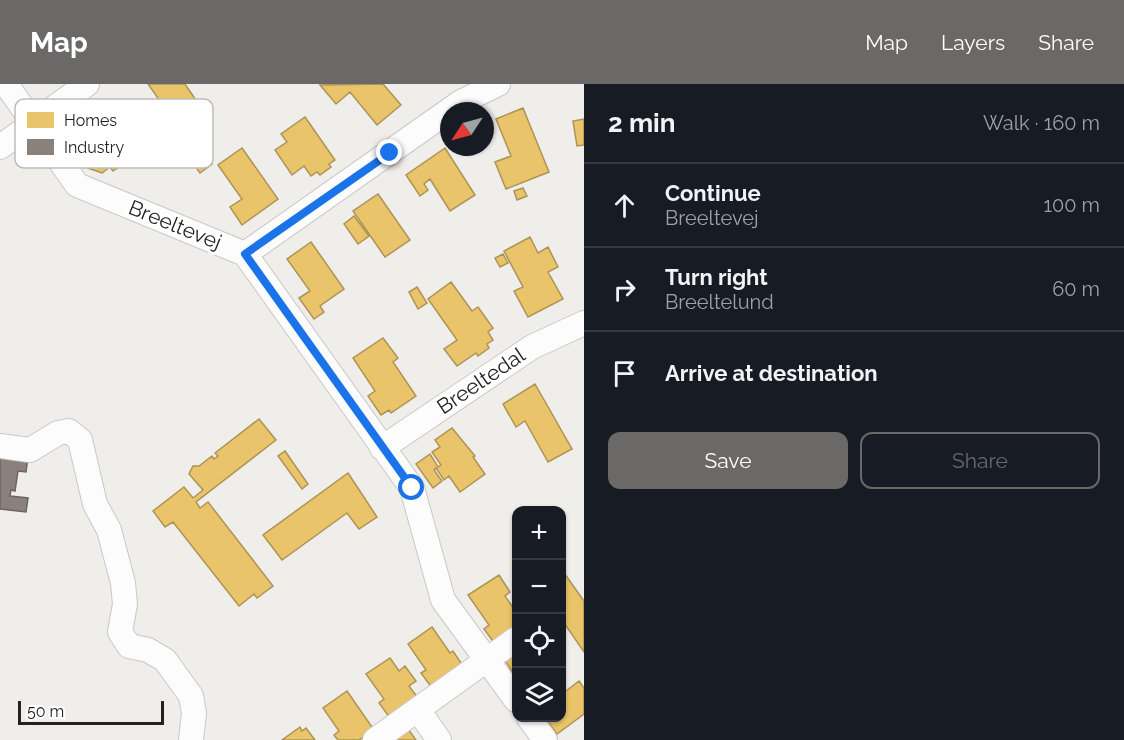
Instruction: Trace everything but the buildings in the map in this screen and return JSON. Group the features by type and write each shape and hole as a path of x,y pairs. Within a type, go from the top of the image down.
{"street":[{"name":"Breeltevej","path":"6,84 17,99"},
{"path":"67,99 87,84"},
{"path":"245,254 461,102 498,84"},
{"path":"0,147 15,136"},
{"name":"Breeltevej","path":"65,168 77,185 245,254 412,488 443,600 512,694"},
{"name":"Breeltedal","path":"382,448 532,347 584,323"},
{"path":"0,446 30,450 58,433 69,431 80,440 95,504 109,530 123,583 125,604 120,632 129,646 148,650 165,660 191,696 194,712 191,740"},
{"path":"375,740 512,642"},
{"path":"418,710 439,740"},
{"path":"532,722 545,740"}],"route":[{"path":"390,153 245,254 412,488"}]}
